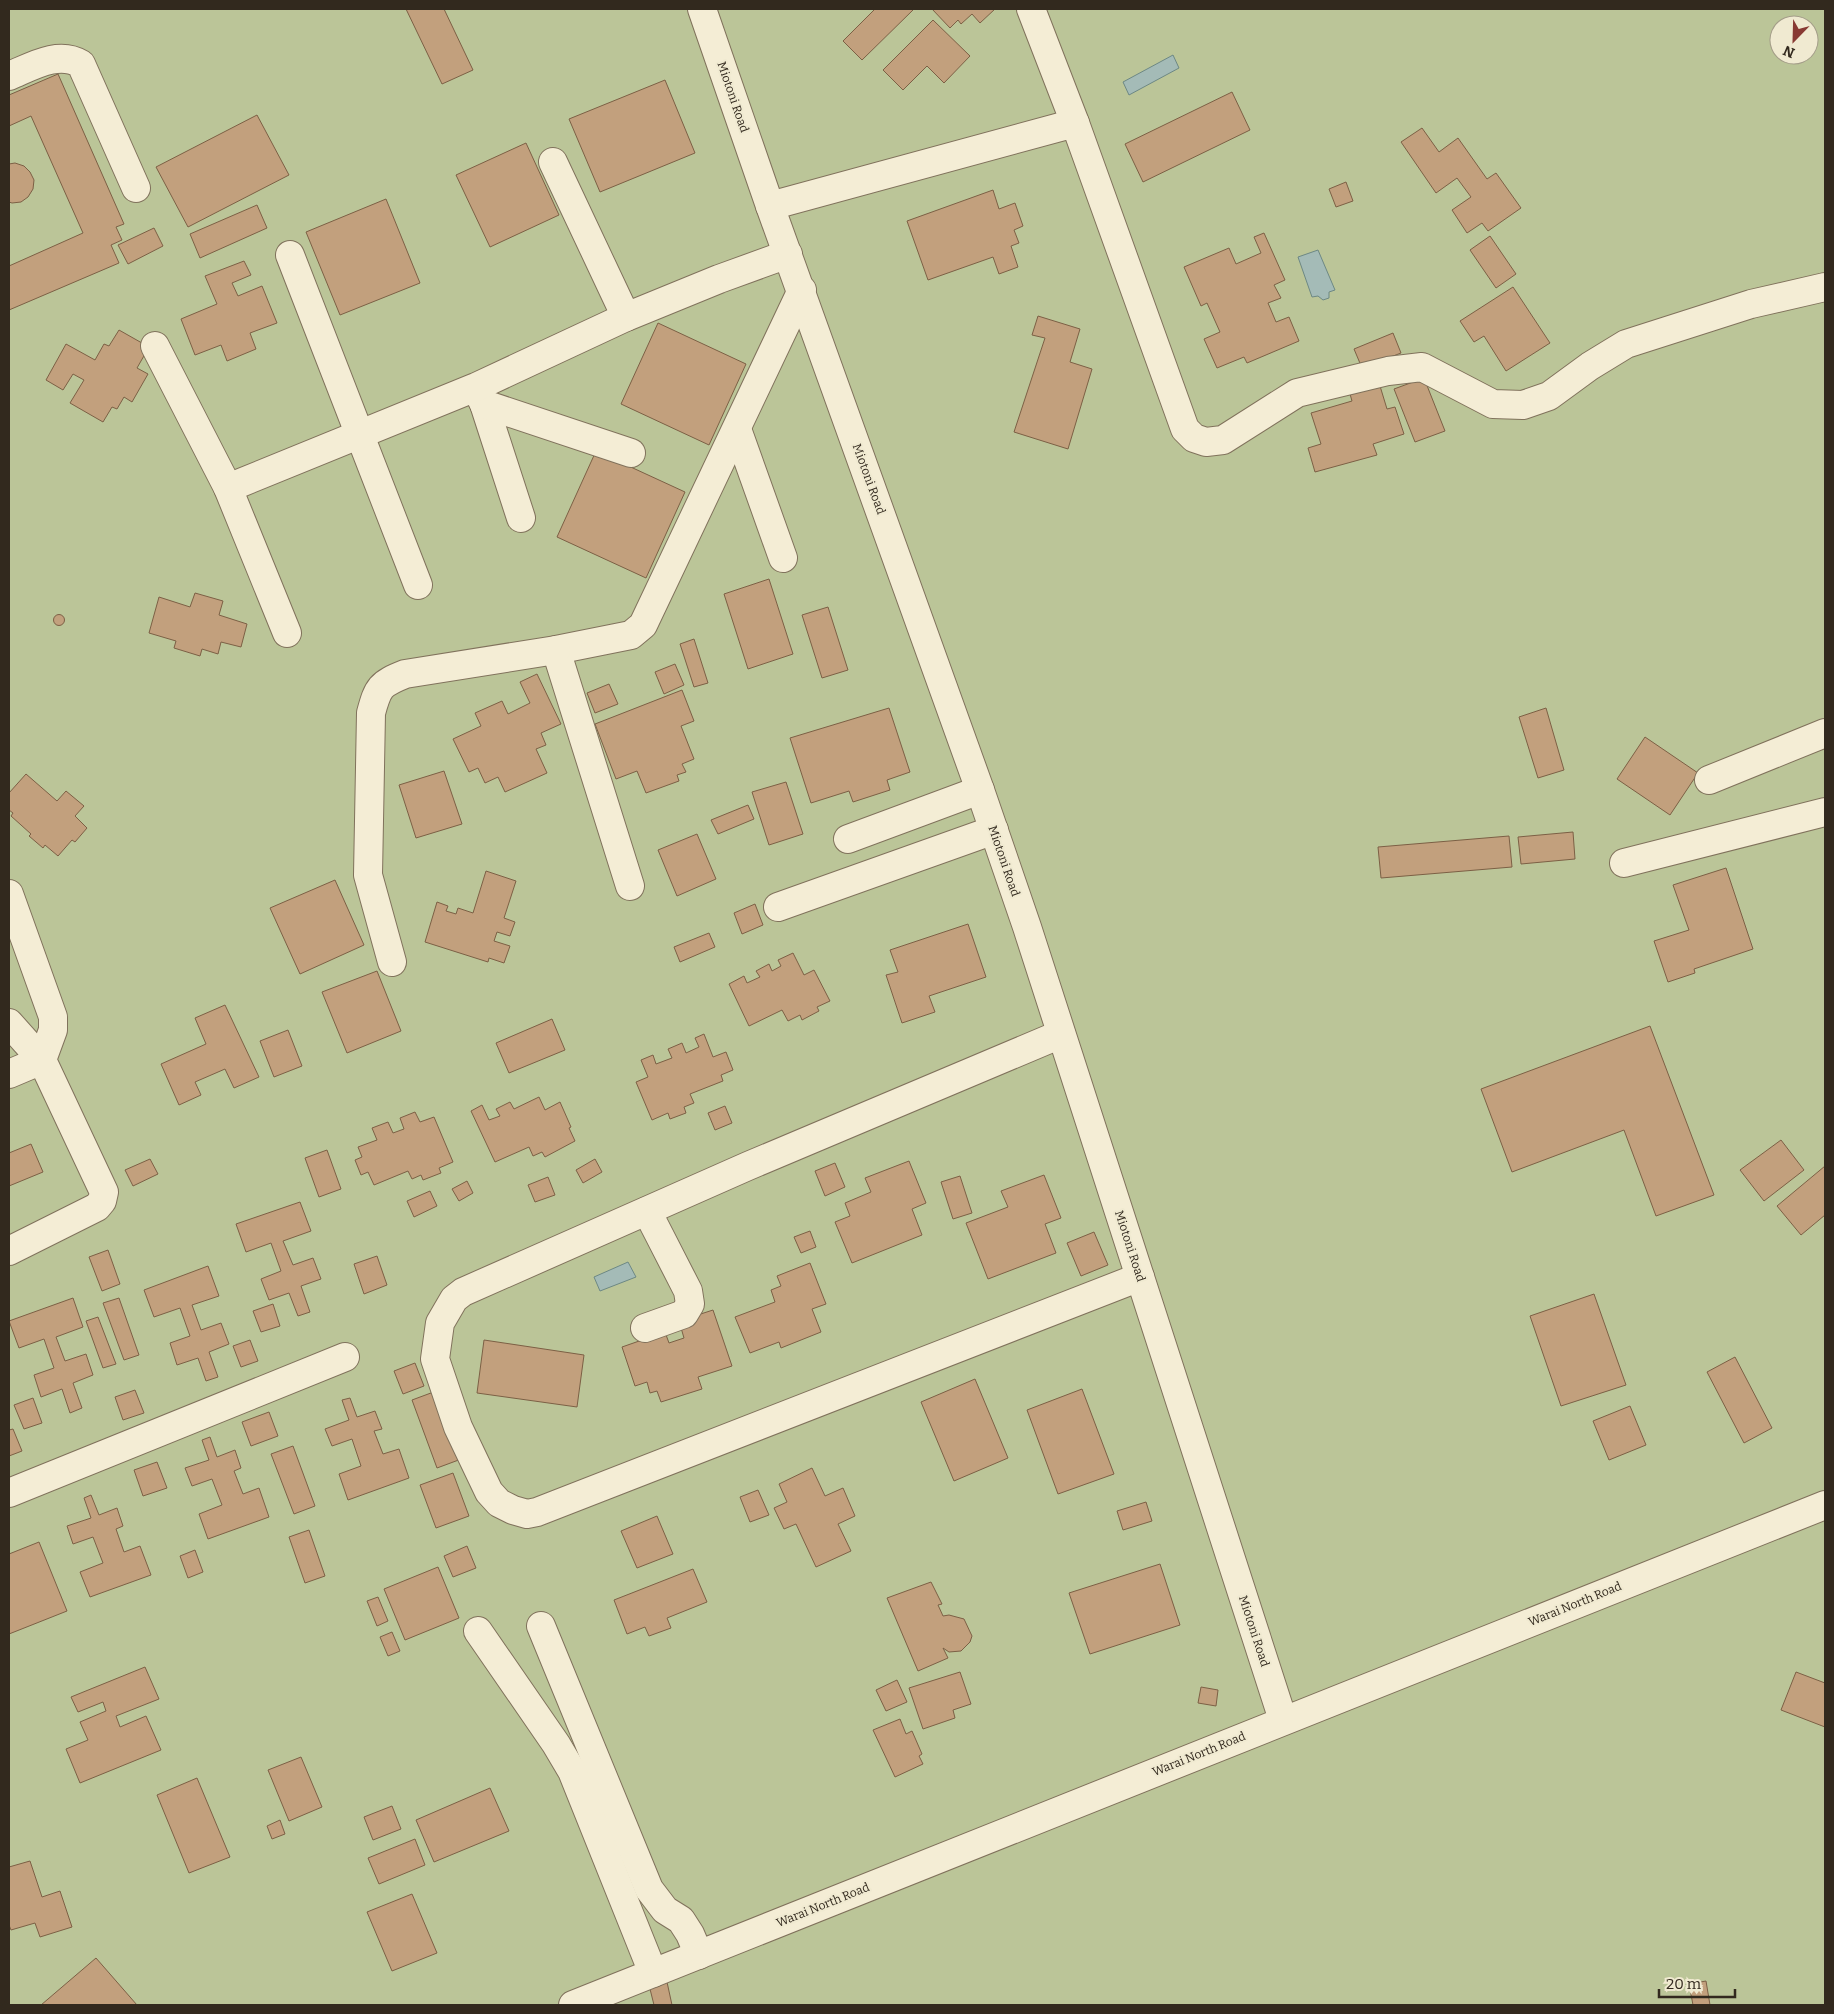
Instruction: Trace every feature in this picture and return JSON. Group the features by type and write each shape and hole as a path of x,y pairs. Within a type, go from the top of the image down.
{"street":[{"name":"Miotoni Road","path":"702,9 770,206 802,290 994,830 1284,1720"},
{"path":"1031,9 1075,123 1185,429 1194,438 1206,442 1223,440 1297,394 1388,371 1422,367 1493,404 1523,405 1549,396 1590,366 1626,344 1751,304 1825,287"},
{"path":"9,76 53,59 72,59 81,64 136,188"},
{"path":"770,206 1075,123"},
{"path":"553,162 626,317"},
{"path":"228,488 359,434 480,396 626,317 719,279 788,254"},
{"path":"290,255 418,585"},
{"path":"392,962 368,875 371,713 376,694 387,681 405,674 556,650 631,635 642,625 802,290"},
{"path":"156,346 228,488 287,633"},
{"path":"480,396 631,453"},
{"path":"480,396 521,518"},
{"path":"737,429 784,558"},
{"path":"556,650 630,886"},
{"path":"1709,780 1825,733"},
{"path":"848,839 980,790"},
{"path":"1624,863 1825,812"},
{"path":"778,907 994,830"},
{"path":"9,894 53,1016 53,1030 42,1060 9,1074"},
{"path":"9,1023 42,1060 104,1192 102,1201 97,1207 9,1250"},
{"path":"1062,1034 748,1166 463,1292 454,1299 440,1323 435,1359 458,1427 489,1492 499,1503 527,1514 537,1512 1140,1277"},
{"path":"645,1328 684,1314 690,1304 688,1291 647,1211"},
{"path":"9,1493 345,1357"},
{"name":"Warai North Road","path":"573,2005 1825,1505"},
{"path":"541,1626 648,1889 665,1910 681,1920 690,1934 699,1955"},
{"path":"478,1631 572,1770 653,1973"}],"green space":[{"path":"9,9 1825,9 1825,2005 9,2005"}],"water":[{"path":"1173,55 1179,68 1129,95 1123,82"},
{"path":"1318,250 1335,290 1329,292 1329,298 1323,300 1318,296 1312,297 1298,257"},
{"path":"628,1262 636,1277 600,1291 594,1277"}],"building":[{"path":"406,9 444,9 473,70 442,84"},
{"path":"875,9 914,9 862,60 843,41"},
{"path":"932,9 995,9 980,23 972,14 961,24 958,20 950,28"},
{"path":"933,20 970,56 944,83 927,66 903,90 883,70"},
{"path":"58,74 124,224 116,227 122,240 111,245 119,263 9,310 9,266 83,233 31,116 9,126 9,95"},
{"path":"665,80 695,153 600,192 569,119"},
{"path":"1232,92 1250,130 1143,182 1125,144"},
{"path":"257,115 289,175 188,227 156,167"},
{"path":"1422,128 1439,152 1458,138 1487,179 1496,173 1521,208 1488,231 1482,223 1467,233 1452,210 1471,197 1457,178 1436,193 1401,142"},
{"path":"526,143 559,215 490,247 456,175"},
{"path":"15,163 24,166 34,180 33,189 28,197 21,202 12,203 9,202 9,164"},
{"path":"1346,182 1353,201 1336,207 1329,189"},
{"path":"993,190 999,209 1015,203 1023,226 1014,230 1019,243 1011,246 1018,267 999,274 993,257 928,280 907,221"},
{"path":"386,199 420,283 340,315 306,232"},
{"path":"257,205 267,228 200,258 190,234"},
{"path":"154,228 163,246 128,264 118,245"},
{"path":"1264,233 1285,280 1274,285 1281,298 1268,303 1276,322 1289,317 1299,341 1247,363 1244,357 1217,368 1204,339 1220,332 1207,303 1201,306 1184,267 1229,248 1236,264 1261,253 1254,237"},
{"path":"1490,236 1516,274 1496,288 1470,250"},
{"path":"244,261 251,275 232,283 238,296 262,286 277,323 250,333 256,349 227,361 221,345 195,355 181,319 217,304 205,276"},
{"path":"1513,287 1550,343 1506,371 1484,336 1474,342 1460,321"},
{"path":"1038,316 1080,329 1070,362 1092,369 1068,449 1014,432 1045,338 1032,335"},
{"path":"658,323 746,364 709,445 621,404"},
{"path":"119,330 149,347 137,368 148,374 132,402 124,397 117,409 112,407 103,422 70,403 84,380 73,374 63,390 46,380 66,344 95,360 104,344 109,346"},
{"path":"1393,333 1401,353 1362,368 1354,349"},
{"path":"1424,378 1445,431 1415,442 1394,389"},
{"path":"1380,386 1387,409 1395,407 1404,434 1373,444 1377,455 1315,472 1308,448 1321,444 1311,413 1352,401 1350,394"},
{"path":"596,451 685,492 646,578 557,537"},
{"path":"769,579 793,654 748,669 724,594"},
{"path":"195,593 223,601 219,615 247,624 241,647 221,642 218,654 202,649 200,656 174,648 176,641 149,633 159,597 190,607"},
{"path":"828,607 848,670 822,678 802,615"},
{"path":"57,615 61,615 64,620 63,624 57,625 54,622 54,618"},
{"path":"694,639 708,683 694,687 680,644"},
{"path":"675,664 684,685 664,694 655,672"},
{"path":"537,674 561,724 541,733 546,745 536,749 547,773 505,792 498,777 485,783 478,768 469,772 453,739 481,726 475,713 502,701 508,714 530,703 520,682"},
{"path":"609,684 618,704 595,713 587,693"},
{"path":"682,690 694,721 681,726 694,759 682,764 686,772 677,775 679,781 646,793 637,771 616,779 595,724"},
{"path":"889,708 910,772 887,780 890,790 853,802 849,791 811,803 790,738"},
{"path":"1546,708 1564,770 1538,778 1519,717"},
{"path":"1645,737 1698,773 1670,815 1617,779"},
{"path":"444,771 462,824 416,838 399,785"},
{"path":"26,774 57,801 66,791 84,806 75,816 87,828 75,842 72,840 58,856 45,845 43,848 11,816 13,813 9,810 9,793"},
{"path":"786,782 803,834 769,845 752,792"},
{"path":"748,805 754,819 718,834 711,820"},
{"path":"1573,832 1575,859 1521,864 1518,837"},
{"path":"697,834 716,879 677,896 658,850"},
{"path":"1509,836 1512,867 1381,878 1378,847"},
{"path":"1726,868 1753,949 1694,969 1695,973 1668,982 1654,941 1689,930 1673,885"},
{"path":"486,871 516,881 504,918 515,922 510,936 497,932 494,941 510,946 504,963 489,958 488,962 425,942 437,902 448,906 446,911 456,914 458,908 473,913"},
{"path":"335,880 364,945 300,974 270,908"},
{"path":"755,904 763,925 742,934 734,913"},
{"path":"968,924 986,977 929,996 935,1012 902,1023 886,975 898,972 890,950"},
{"path":"709,933 715,947 680,962 674,947"},
{"path":"793,953 804,975 814,970 830,1001 817,1007 819,1011 802,1020 800,1015 788,1021 782,1010 749,1026 729,984 744,976 747,983 760,977 756,971 769,964 772,971 781,966 778,960"},
{"path":"377,971 401,1031 347,1053 322,992"},
{"path":"225,1005 259,1077 234,1088 225,1069 195,1082 201,1095 179,1105 161,1064 206,1044 195,1018"},
{"path":"552,1019 565,1050 509,1073 496,1043"},
{"path":"1650,1026 1714,1195 1656,1216 1624,1130 1512,1172 1481,1089"},
{"path":"288,1030 302,1066 274,1077 260,1041"},
{"path":"704,1034 713,1057 726,1052 733,1070 721,1075 723,1081 690,1094 694,1103 684,1107 686,1113 670,1119 668,1113 652,1120 636,1082 648,1077 641,1060 653,1055 656,1064 672,1058 668,1049 682,1043 686,1053 699,1047 695,1038"},
{"path":"539,1097 545,1110 560,1102 575,1141 545,1157 542,1152 533,1156 529,1147 495,1162 471,1111 482,1105 489,1120 500,1116 496,1109 510,1102 514,1109"},
{"path":"725,1106 732,1123 715,1130 708,1113"},
{"path":"415,1112 420,1122 434,1117 453,1162 439,1168 441,1173 423,1180 421,1175 412,1179 408,1171 374,1185 368,1172 361,1175 355,1160 362,1157 358,1147 377,1140 372,1128 388,1122 393,1133 404,1129 400,1118"},
{"path":"1781,1140 1804,1170 1764,1201 1740,1170"},
{"path":"31,1144 43,1172 9,1186 9,1153"},
{"path":"327,1150 341,1189 319,1197 305,1158"},
{"path":"150,1159 158,1174 133,1186 125,1170"},
{"path":"595,1159 602,1172 583,1183 576,1170"},
{"path":"909,1161 926,1203 912,1209 922,1235 852,1263 835,1222 850,1216 845,1203 871,1192 865,1178"},
{"path":"835,1163 845,1187 825,1196 815,1171"},
{"path":"1825,1166 1825,1215 1801,1235 1777,1206"},
{"path":"1044,1175 1061,1218 1045,1224 1056,1253 988,1279 966,1223 1008,1207 1001,1191"},
{"path":"960,1176 972,1213 953,1219 941,1182"},
{"path":"548,1177 555,1195 535,1202 528,1185"},
{"path":"467,1181 473,1193 459,1201 452,1189"},
{"path":"430,1191 437,1206 414,1217 407,1201"},
{"path":"300,1202 311,1231 283,1241 293,1265 313,1258 321,1279 301,1286 310,1312 298,1316 289,1293 269,1300 261,1279 281,1271 271,1243 246,1252 236,1224"},
{"path":"810,1231 816,1247 801,1253 794,1237"},
{"path":"1094,1232 1108,1265 1081,1276 1067,1243"},
{"path":"108,1250 120,1284 102,1291 89,1257"},
{"path":"377,1256 387,1285 364,1294 354,1264"},
{"path":"810,1263 826,1304 812,1309 821,1332 781,1348 779,1342 750,1353 735,1317 775,1302 771,1290 781,1286 777,1276"},
{"path":"208,1266 219,1296 192,1305 201,1330 221,1323 229,1344 209,1352 218,1377 206,1381 198,1358 177,1365 170,1343 190,1336 180,1308 154,1317 144,1290"},
{"path":"1594,1294 1626,1385 1561,1406 1530,1316"},
{"path":"73,1298 83,1327 56,1337 65,1361 86,1354 93,1375 73,1383 82,1408 70,1413 62,1389 41,1397 34,1375 54,1368 44,1339 19,1348 9,1321"},
{"path":"119,1298 139,1355 124,1360 103,1303"},
{"path":"273,1304 280,1326 261,1332 253,1311"},
{"path":"713,1310 732,1366 698,1377 702,1389 661,1402 657,1391 650,1393 647,1382 635,1386 622,1347 665,1332 669,1343 684,1338 679,1321"},
{"path":"98,1317 116,1364 103,1368 86,1321"},
{"path":"250,1340 258,1361 241,1367 233,1346"},
{"path":"484,1340 584,1355 577,1407 477,1393"},
{"path":"1735,1357 1772,1428 1744,1443 1707,1372"},
{"path":"415,1363 424,1386 403,1394 394,1371"},
{"path":"975,1379 1008,1458 954,1481 921,1402"},
{"path":"1082,1389 1114,1474 1058,1494 1027,1410"},
{"path":"135,1390 144,1413 123,1420 115,1397"},
{"path":"439,1390 464,1458 437,1468 412,1400"},
{"path":"33,1398 42,1423 24,1429 14,1405"},
{"path":"350,1398 357,1417 375,1411 382,1429 374,1431 383,1454 399,1449 409,1478 348,1500 339,1474 361,1466 352,1439 332,1446 325,1429 349,1420 342,1400"},
{"path":"1630,1406 1646,1445 1609,1460 1593,1421"},
{"path":"269,1412 278,1436 251,1446 242,1422"},
{"path":"13,1429 22,1451 9,1456 9,1430"},
{"path":"210,1437 217,1457 235,1450 241,1468 234,1471 243,1494 259,1488 269,1517 208,1539 199,1514 222,1505 212,1479 192,1486 185,1468 209,1460 202,1440"},
{"path":"293,1446 315,1506 294,1514 271,1454"},
{"path":"157,1462 167,1488 143,1496 134,1470"},
{"path":"812,1468 825,1496 843,1488 855,1516 838,1524 851,1551 816,1567 796,1524 784,1529 774,1508 787,1502 779,1484"},
{"path":"453,1473 469,1516 436,1528 420,1485"},
{"path":"758,1490 769,1515 750,1522 740,1497"},
{"path":"91,1495 99,1515 117,1508 123,1526 116,1529 124,1552 140,1546 151,1575 90,1597 80,1572 103,1563 93,1537 73,1544 67,1526 91,1518 84,1498"},
{"path":"1146,1502 1152,1521 1123,1530 1117,1511"},
{"path":"657,1516 673,1554 637,1568 621,1531"},
{"path":"309,1530 325,1576 305,1583 289,1537"},
{"path":"39,1542 67,1611 9,1634 9,1554"},
{"path":"467,1546 476,1568 453,1577 444,1556"},
{"path":"195,1550 203,1572 188,1578 180,1556"},
{"path":"1160,1564 1180,1625 1090,1654 1069,1593"},
{"path":"438,1567 459,1618 405,1640 384,1589"},
{"path":"693,1569 707,1602 667,1618 671,1628 649,1636 645,1627 627,1634 614,1600"},
{"path":"931,1582 942,1604 938,1605 943,1616 949,1615 964,1619 972,1636 970,1642 961,1651 949,1652 943,1648 948,1658 918,1671 887,1598"},
{"path":"378,1597 388,1621 377,1626 367,1601"},
{"path":"392,1632 400,1651 388,1656 380,1637"},
{"path":"145,1667 159,1699 116,1716 120,1727 146,1716 161,1750 80,1783 66,1749 88,1740 80,1722 106,1711 103,1702 78,1712 71,1697"},
{"path":"960,1672 971,1704 953,1710 955,1718 923,1729 909,1688"},
{"path":"1796,1672 1825,1683 1825,1727 1781,1710"},
{"path":"897,1680 907,1702 886,1711 876,1690"},
{"path":"1201,1687 1218,1690 1216,1706 1198,1703"},
{"path":"900,1719 906,1734 912,1731 922,1754 919,1756 923,1764 895,1777 873,1730"},
{"path":"301,1757 322,1807 289,1821 268,1770"},
{"path":"197,1778 230,1857 189,1873 157,1795"},
{"path":"490,1788 509,1831 434,1862 416,1820"},
{"path":"392,1806 401,1829 373,1840 364,1817"},
{"path":"280,1820 285,1834 272,1839 267,1826"},
{"path":"415,1839 425,1865 379,1884 368,1858"},
{"path":"30,1861 42,1897 60,1891 72,1927 40,1937 35,1923 11,1930 9,1925 9,1867"},
{"path":"412,1894 437,1953 392,1971 367,1912"},
{"path":"96,1958 137,2005 41,2005"},
{"path":"1706,1981 1710,2005 1693,2005 1689,1984"},
{"path":"667,1982 672,2005 654,2005 649,1985"}]}
